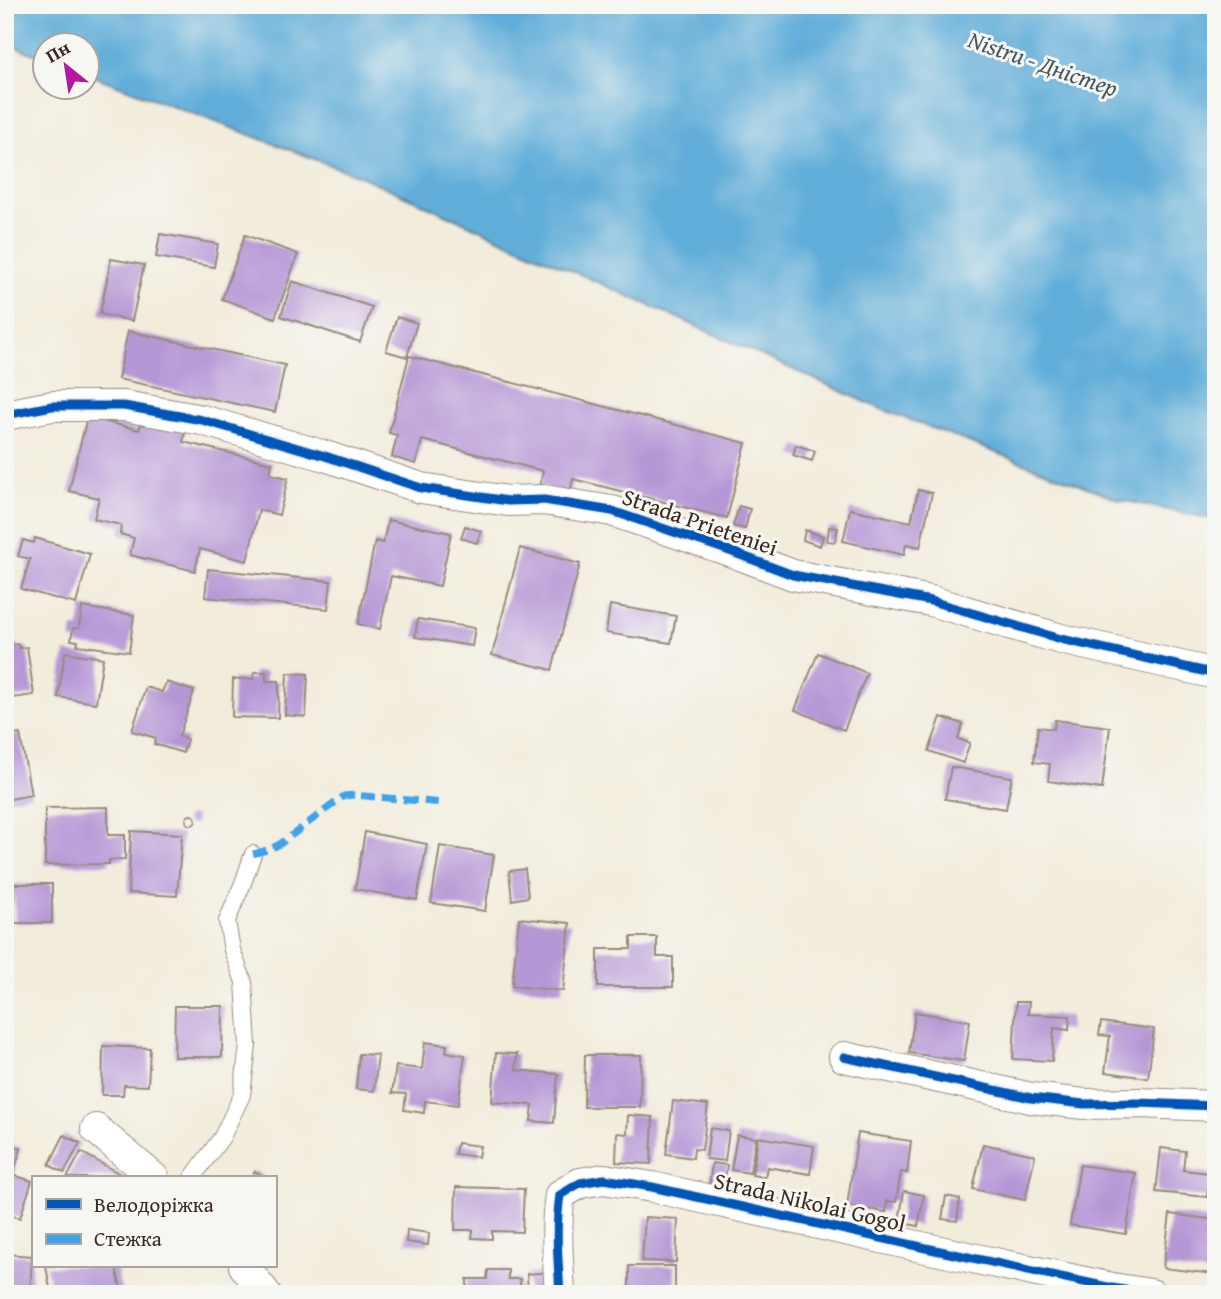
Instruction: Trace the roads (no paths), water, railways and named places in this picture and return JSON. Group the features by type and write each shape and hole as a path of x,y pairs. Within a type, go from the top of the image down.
{"street":[{"name":"Strada Prieteniei","path":"5,415 52,406 124,405 202,420 421,488 508,501 544,500 612,511 793,575 931,601 1061,639 1216,674"},
{"path":"844,1057 1031,1098 1084,1104 1216,1106"},
{"path":"96,1129 152,1176"},
{"name":"Strada Nikolai Gogol","path":"560,1294 556,1218 560,1195 580,1183 604,1179 652,1187 1112,1288 1151,1294"},
{"path":"246,1268 266,1294"}],"lane":[{"path":"193,1176 222,1137 242,1095 248,1045 244,982 232,950 228,921 253,854"}],"water":[{"name":"Nistru - Дністер","path":"5,5 1216,5 1216,520 1121,500 879,408 365,178 102,79 102,32 32,32 32,53 5,43"}]}
